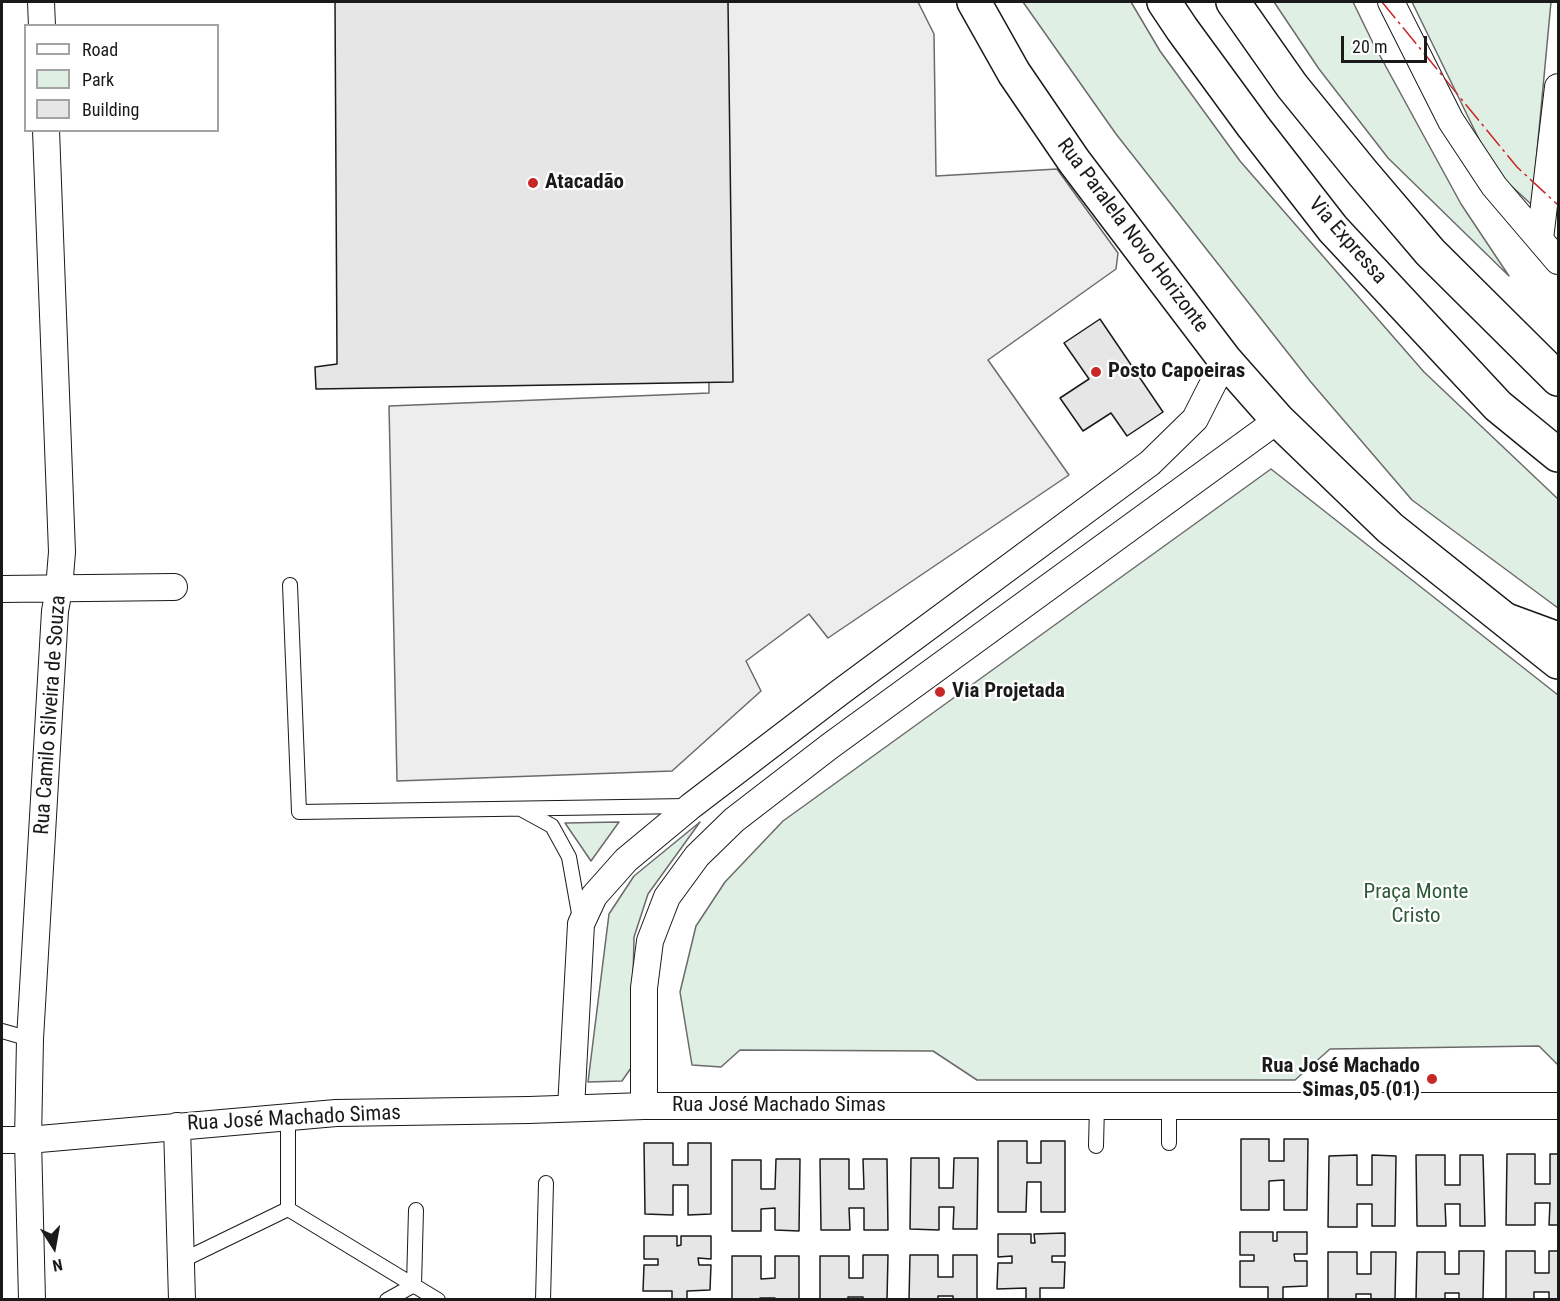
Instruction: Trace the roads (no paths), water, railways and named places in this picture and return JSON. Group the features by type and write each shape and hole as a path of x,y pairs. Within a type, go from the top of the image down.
{"main road":[{"name":"Rua Paralela Novo Horizonte","path":"974,2 1014,73 1074,161 1225,360 1278,420 1390,528 1558,662"},
{"name":"Via Expressa","path":"1164,2 1253,126 1333,229 1498,406 1558,455"},
{"path":"1233,2 1292,86 1422,243 1558,379"},
{"path":"1506,620 1558,639"}],"street":[{"path":"41,2 42,24"},
{"path":"1391,2 1451,121 1494,186 1549,239 1558,261"},
{"path":"1549,239 1558,87"},
{"name":"Rua Camilo Silveira de Souza","path":"32,1299 28,1140 30,1039 55,611 62,552 46,132"},
{"path":"570,1108 581,924 594,896 626,860 691,806 839,693 1150,463 1195,419 1225,360"},
{"path":"644,1106 644,988 650,941 667,897 697,856 734,820 830,746 1278,420"},
{"path":"1150,463 1174,495"},
{"path":"2,589 174,587"},
{"name":"Rua José Machado Simas","path":"2,1140 28,1140 336,1113 644,1106 1558,1106"},
{"path":"177,1126 182,1299"}],"lane":[{"path":"290,585 299,812 691,806"},
{"path":"520,808 552,826 569,857 581,924"},
{"path":"2,1031 30,1039"},
{"path":"1096,1146 1097,1106"},
{"path":"1169,1106 1169,1143"},
{"path":"288,1116 288,1209"},
{"path":"543,1299 546,1183"},
{"path":"181,1261 288,1209"},
{"path":"288,1209 438,1299"},
{"path":"414,1285 416,1210"},
{"path":"387,1299 414,1285"}],"place":[{"name":"Atacadão","path":"533,183"},
{"name":"Posto Capoeiras","path":"1096,372"},
{"name":"Via Projetada","path":"940,692"},
{"name":"Rua José Machado Simas,05 (01)","path":"1432,1079"}],"park label":[{"name":"Praça Monte Cristo","path":"1416,905"}]}
